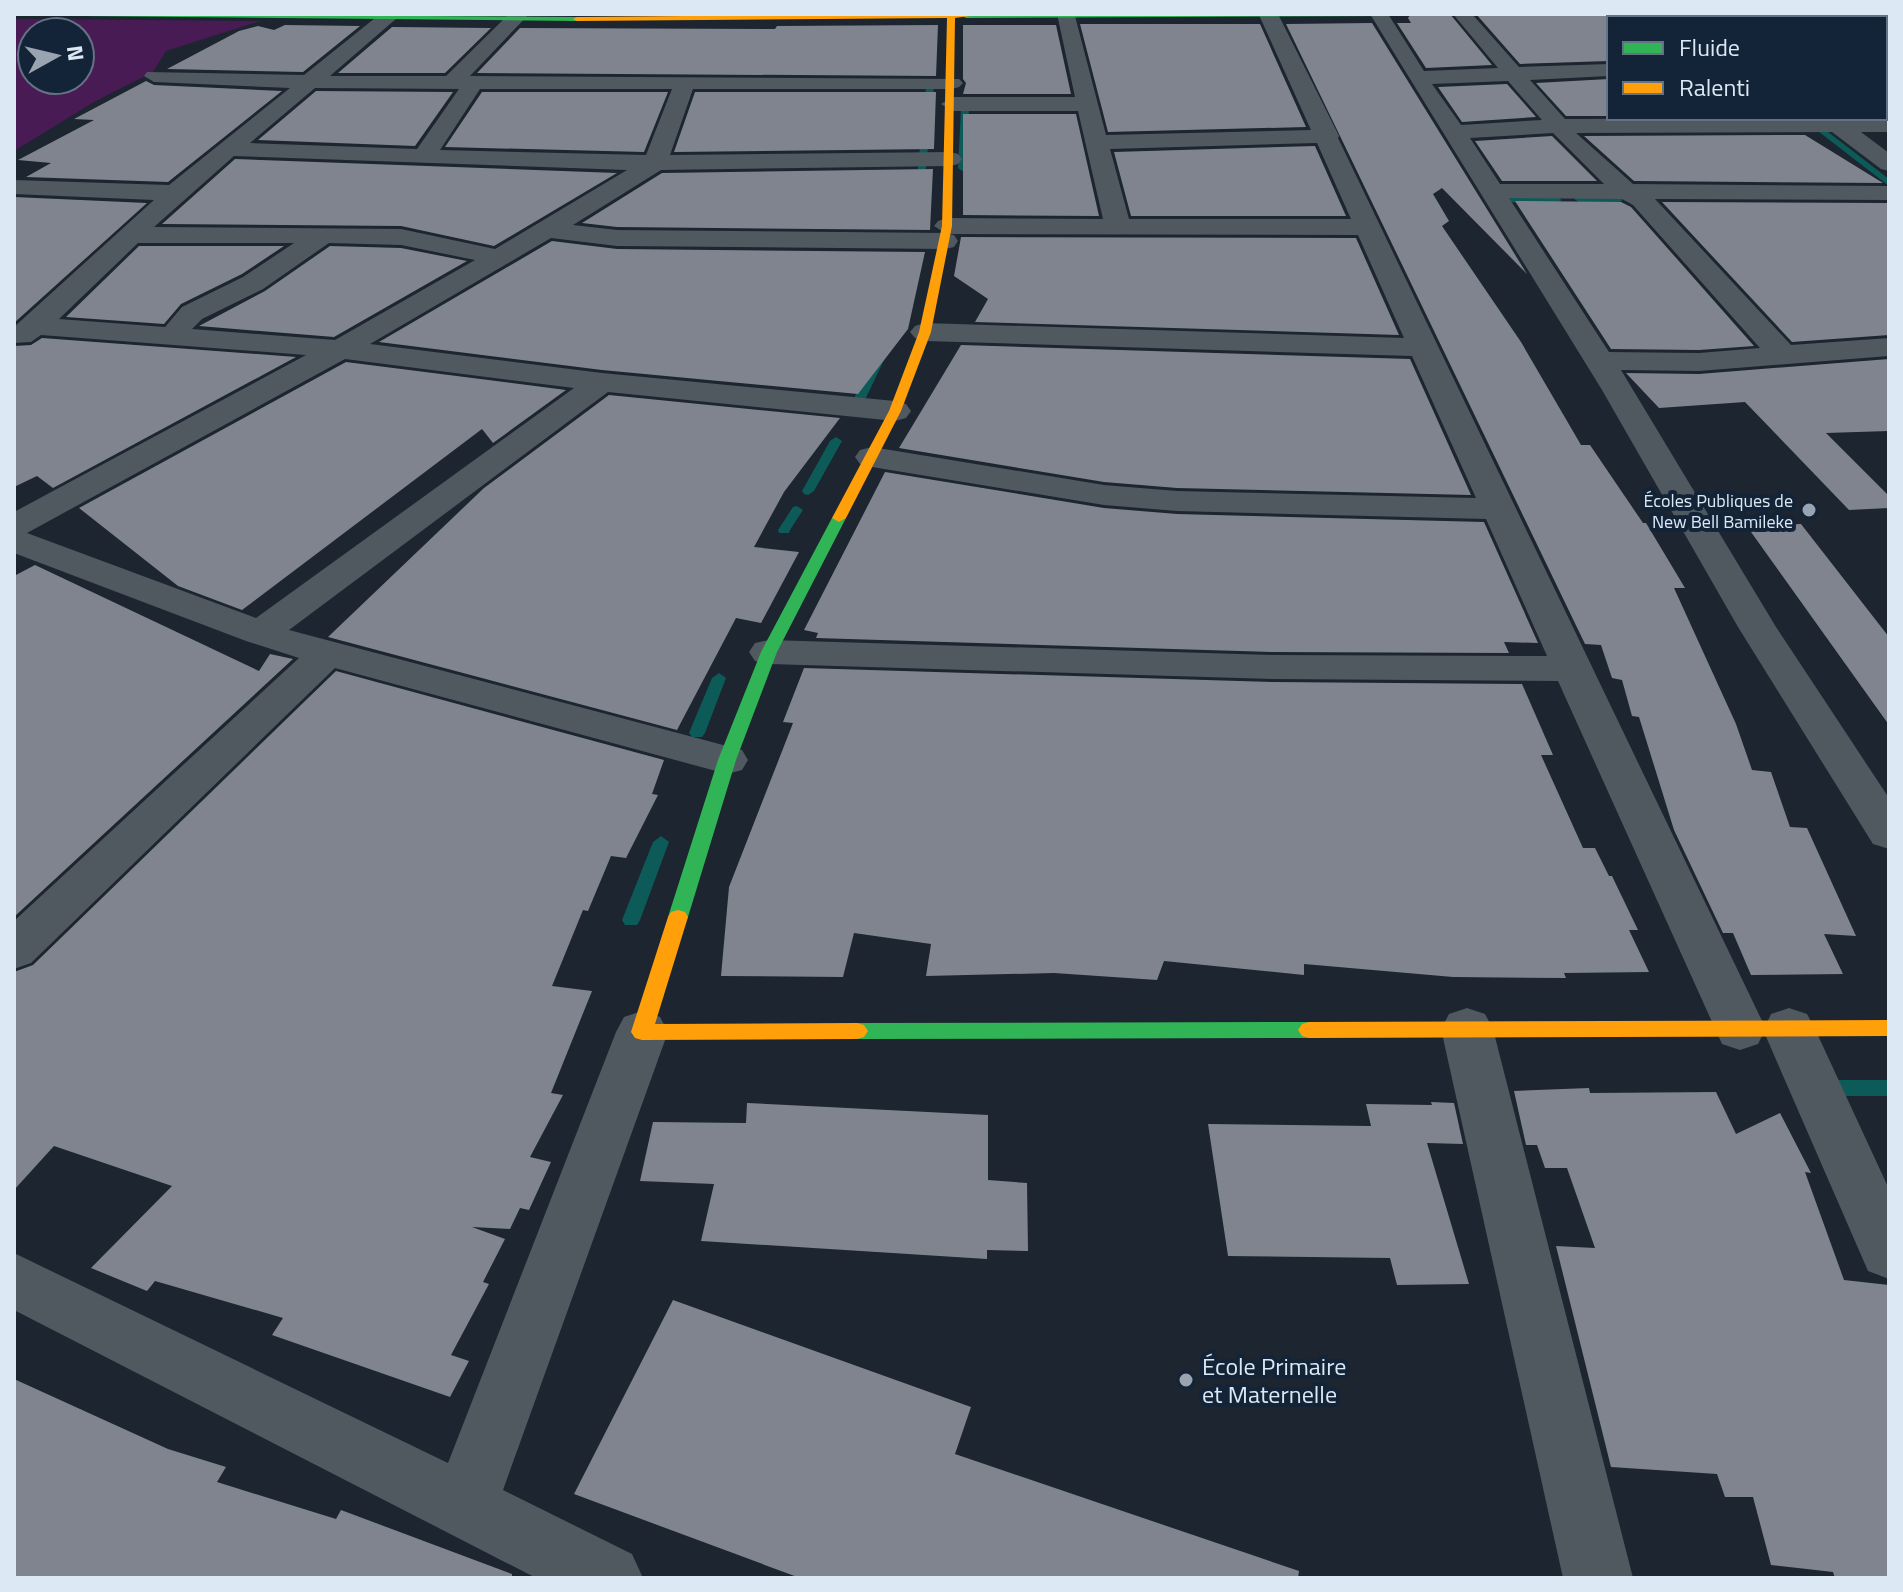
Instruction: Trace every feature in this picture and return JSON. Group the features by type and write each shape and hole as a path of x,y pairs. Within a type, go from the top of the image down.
{"street":[{"path":"82,14 387,18 1399,14"},
{"path":"1379,14 1600,361 1757,627 1889,833"},
{"path":"1462,14 1562,126 1573,143 1627,192 1642,200 1783,355"},
{"path":"464,1506 642,1032 727,760 769,652 895,411 925,332 946,234 952,94 951,15"},
{"path":"1269,15 1328,136 1573,669 1765,1029 1889,1252"},
{"path":"423,158 463,82 518,16"},
{"path":"1065,16 1118,227"},
{"path":"25,333 175,193 387,18"},
{"path":"1418,78 1607,70"},
{"path":"154,76 309,82 685,82 952,94 1087,104"},
{"path":"14,526 340,349 547,230 655,163 685,82"},
{"path":"1453,132 1562,126 1832,121 1889,125"},
{"path":"1832,121 1889,164"},
{"path":"1097,142 1328,136"},
{"path":"226,149 423,158 655,163 950,159"},
{"path":"14,187 175,193"},
{"path":"1490,191 1889,193"},
{"path":"547,230 617,238 946,234 1118,227 1368,227"},
{"path":"131,235 401,237 497,257"},
{"path":"173,337 184,319 192,313 253,283 323,235"},
{"path":"925,332 1424,347"},
{"path":"25,333 173,337 340,349 602,382 895,411"},
{"path":"1600,361 1699,362 1889,347"},
{"path":"260,633 602,382"},
{"path":"872,457 1104,495 1177,501 1498,509"},
{"path":"14,541 260,633 327,654 727,760"},
{"path":"769,652 1273,667 1573,669"},
{"path":"14,950 327,654"},
{"path":"642,1032 1889,1028"},
{"path":"1467,1029 1598,1578"},
{"path":"14,1280 608,1578"}],"shaded area":[{"path":"14,19 16,96 96,96 96,20 260,21 166,51 153,72 94,102 14,151"}],"building":[{"path":"1411,14 1450,14 1492,65 1426,68 1397,23 1411,23 1408,18"},
{"path":"1476,14 1609,15 1607,61 1520,64"},
{"path":"1372,23 1527,274 1442,188 1433,194 1449,221 1442,226 1521,342 1581,445 1590,445 1643,523 1646,523 1685,588 1674,588 1736,724 1752,770 1771,772 1790,827 1807,828 1856,936 1824,934 1843,974 1751,975 1733,933 1723,933 1674,830 1639,717 1632,716 1622,680 1612,678 1601,645 1585,644 1286,24"},
{"path":"1080,24 1260,24 1306,127 1108,132"},
{"path":"285,25 360,26 303,72 167,69 239,31 258,26 274,30"},
{"path":"938,25 936,76 477,73 520,28 775,29 777,26"},
{"path":"963,25 1056,25 1071,94 963,94 966,83 963,79"},
{"path":"392,27 491,28 445,73 338,73"},
{"path":"1607,79 1607,116 1566,116 1536,83"},
{"path":"146,81 154,85 282,91 168,182 26,177 51,163 18,160 94,120 74,119"},
{"path":"1507,84 1536,117 1462,122 1438,87"},
{"path":"316,91 453,92 415,146 258,140"},
{"path":"482,92 668,92 644,152 445,147"},
{"path":"695,92 936,92 934,149 674,152"},
{"path":"963,114 1076,114 1099,216 963,215"},
{"path":"1805,135 1883,183 1634,181 1584,136"},
{"path":"1552,136 1597,181 1502,181 1475,141"},
{"path":"1315,146 1346,216 1131,216 1114,152"},
{"path":"235,159 617,173 494,246 401,226 162,224"},
{"path":"933,169 930,230 617,227 582,223 662,173"},
{"path":"14,197 147,203 14,323"},
{"path":"1515,201 1621,202 1631,207 1754,346 1699,350 1611,349"},
{"path":"1662,202 1889,203 1889,335 1792,342"},
{"path":"961,237 1356,238 1399,335 975,322 988,299 954,276"},
{"path":"552,241 617,249 925,252 908,329 858,394 602,370 379,342"},
{"path":"139,246 284,246 242,274 181,304 164,324 66,317"},
{"path":"330,246 401,248 467,261 334,337 199,326 265,291"},
{"path":"42,338 296,357 53,488 37,476 14,487 14,346 31,345"},
{"path":"961,345 1410,359 1471,495 1177,488 1104,482 899,448"},
{"path":"1889,359 1889,431 1826,433 1889,496 1889,508 1849,510 1745,402 1659,408 1626,373 1699,374"},
{"path":"346,362 566,390 493,443 482,429 242,610 178,586 79,508"},
{"path":"609,395 840,418 784,492 754,547 799,552 761,623 736,618 677,730 328,637 484,488"},
{"path":"885,472 1104,508 1177,514 1484,522 1538,643 1504,642 1509,653 1273,652 816,638 818,633 804,630"},
{"path":"1801,524 1889,637 1889,725 1746,525"},
{"path":"35,565 259,671 270,654 293,659 14,917 14,576"},
{"path":"804,668 1273,682 1522,684 1553,755 1541,755 1583,848 1595,848 1609,876 1612,876 1638,930 1629,930 1649,972 1564,973 1566,978 1453,977 1304,964 1304,975 1164,961 1157,980 1054,973 926,976 931,944 854,933 843,977 721,976 729,887 793,723 783,722"},
{"path":"336,671 664,760 652,794 658,795 626,858 611,856 588,911 583,910 552,986 592,991 551,1093 563,1095 530,1157 551,1162 529,1210 520,1208 510,1229 472,1227 505,1239 483,1282 489,1284 451,1355 469,1361 450,1397 272,1335 283,1318 155,1281 147,1291 91,1268 172,1186 54,1146 14,1190 14,972 33,965"},
{"path":"1589,1088 1590,1093 1716,1092 1736,1134 1780,1113 1811,1173 1805,1172 1844,1280 1889,1285 1889,1578 1835,1578 1833,1572 1771,1565 1753,1497 1725,1497 1717,1474 1611,1467 1556,1246 1595,1248 1567,1168 1545,1168 1537,1145 1526,1145 1514,1091"},
{"path":"1431,1102 1454,1103 1463,1144 1427,1143 1469,1284 1397,1285 1390,1258 1228,1256 1208,1124 1371,1126 1366,1104 1432,1105"},
{"path":"747,1103 988,1115 988,1180 1027,1183 1028,1251 987,1250 987,1259 701,1241 714,1184 640,1181 653,1122 746,1123"},
{"path":"673,1300 971,1407 955,1454 1299,1571 1298,1578 800,1578 574,1494"},
{"path":"14,1379 168,1449 226,1467 217,1482 336,1519 341,1510 512,1574 512,1578 14,1578"}],"waterway":[{"path":"920,187 930,87"},
{"path":"962,168 965,108"},
{"path":"1808,120 1889,183"},
{"path":"1579,199 1618,200"},
{"path":"1491,200 1557,200"},
{"path":"858,402 880,358"},
{"path":"808,491 836,441"},
{"path":"784,530 797,510"},
{"path":"697,733 719,678"},
{"path":"631,920 661,842"},
{"path":"1823,1088 1889,1088"}],"traffic: fast":[{"path":"82,14 577,19"},
{"path":"966,16 1399,14"},
{"path":"678,917 727,760 769,652 839,518"},
{"path":"857,1031 1309,1030"}],"traffic: slow":[{"path":"839,518 895,411 925,332 947,226 951,14"},
{"path":"577,19 966,16"},
{"path":"678,917 642,1032 857,1031"},
{"path":"1309,1030 1889,1028"}],"place":[{"name":"Écoles Publiques de New Bell Bamileke","path":"1809,510"},
{"name":"École Primaire et Maternelle","path":"1186,1380"}]}
